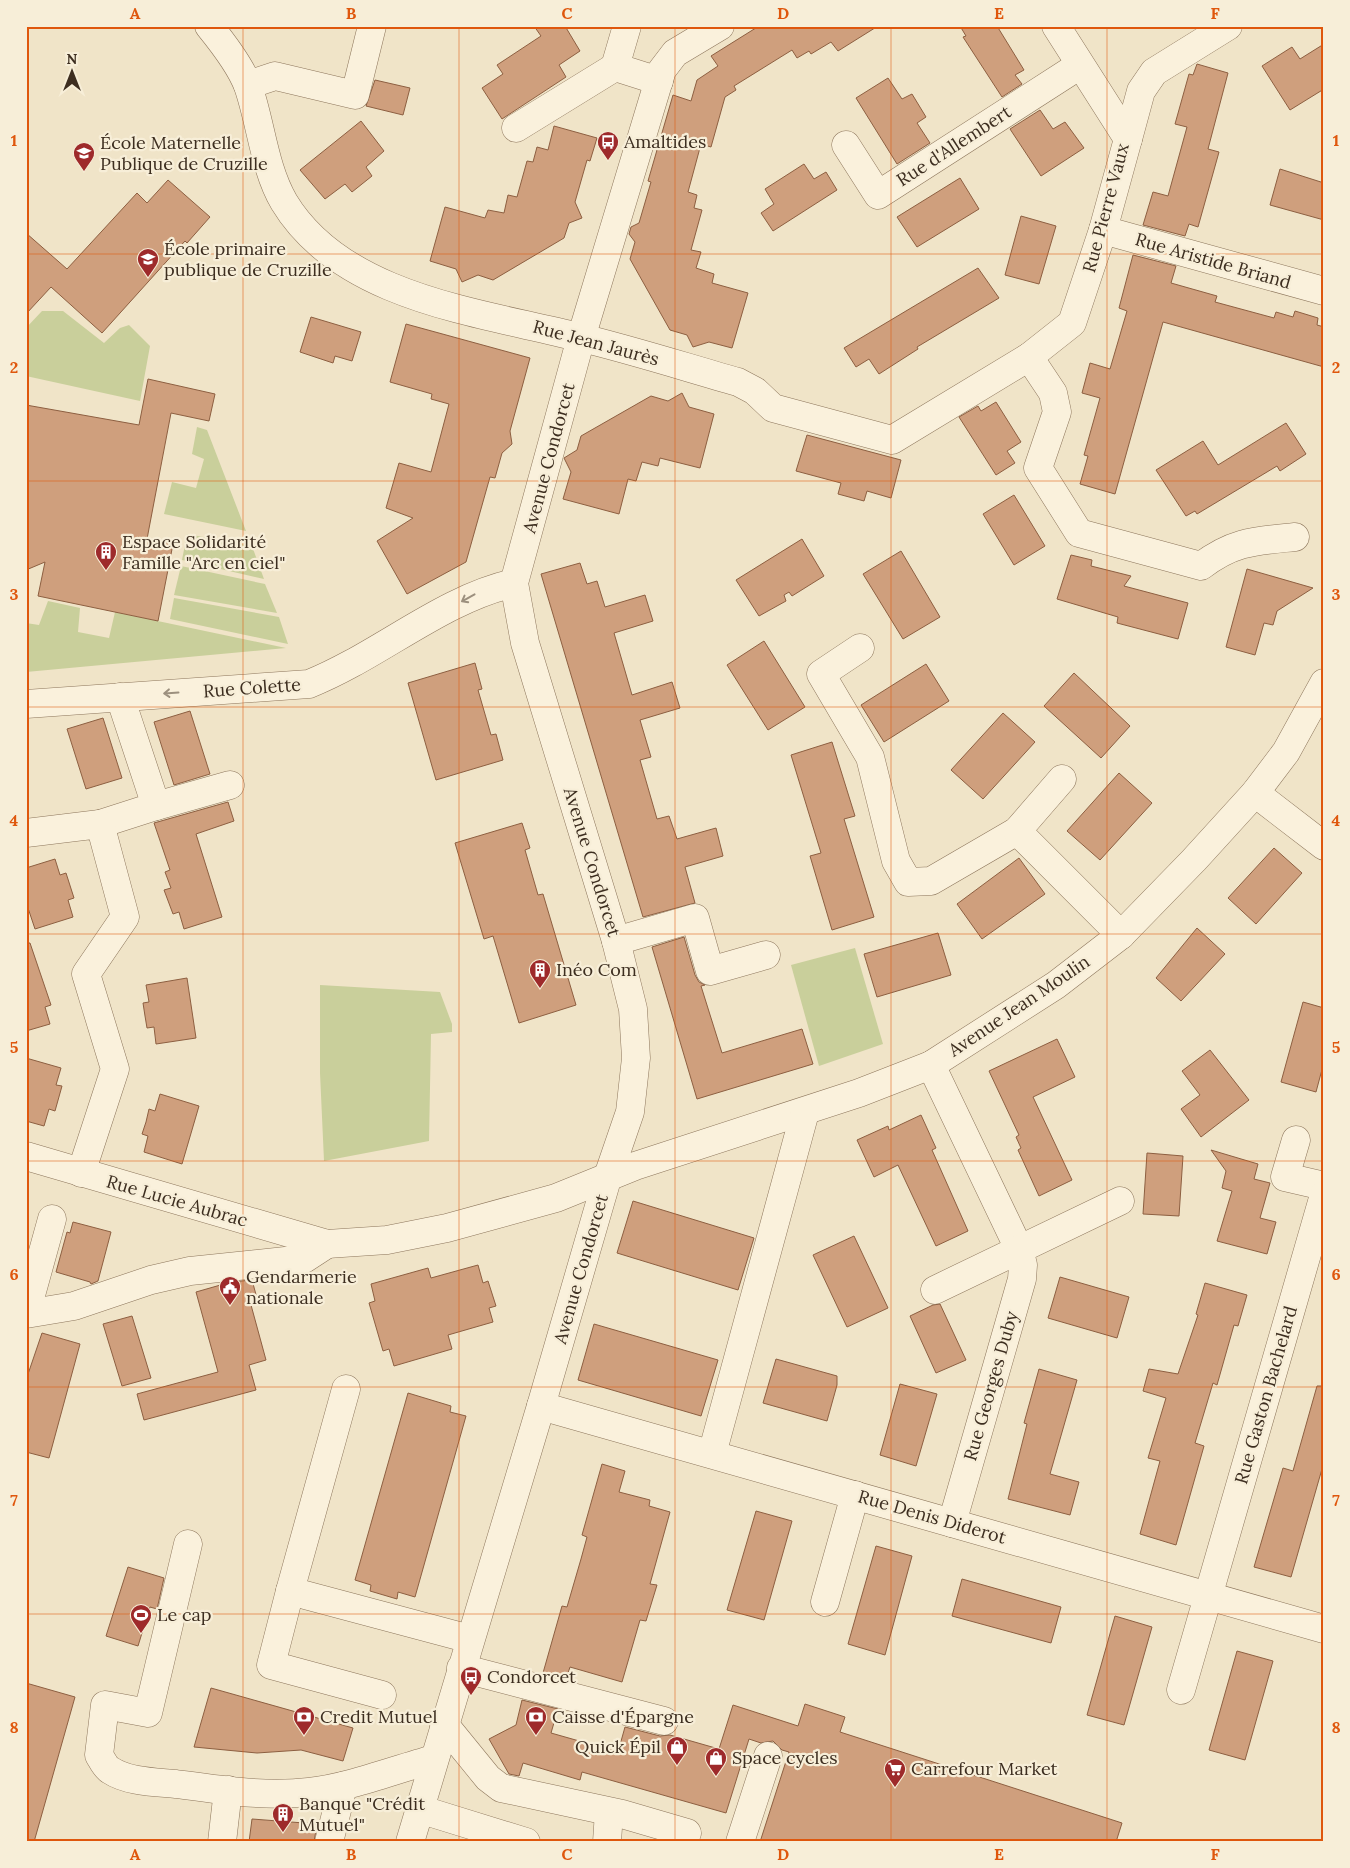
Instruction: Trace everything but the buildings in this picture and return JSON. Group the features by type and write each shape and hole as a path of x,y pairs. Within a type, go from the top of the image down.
{"street":[{"name":"Rue Jean Jaurès","path":"209,26 248,85 264,145 283,201 302,225 346,265 377,282 421,298 581,338 738,382 755,391 773,408 892,440 1028,357"},
{"path":"248,85 275,76 355,96 372,26"},
{"path":"516,128 616,67 627,26"},
{"name":"Avenue Condorcet","path":"410,1842 607,1179 630,1112 636,1058 633,1009 616,941 525,643 514,583 581,338 662,70 675,53 720,26"},
{"name":"Rue Pierre Vaux","path":"1028,357 1072,324 1103,230 1128,139 1056,26"},
{"path":"1128,139 1141,91 1154,72 1228,26"},
{"name":"Rue d'Allembert","path":"846,145 878,195 1080,65"},
{"path":"616,67 659,80"},
{"name":"Rue Aristide Briand","path":"1103,230 1324,291"},
{"path":"1028,357 1053,393 1056,412 1038,468 1079,533 1201,566 1220,552 1246,542 1295,537"},
{"name":"Rue Colette","path":"26,704 310,684 341,671 472,595 514,583"},
{"path":"860,648 821,674 870,757 896,861 908,882 930,881 1017,831 1062,779"},
{"name":"Avenue Jean Moulin","path":"328,1244 387,1240 447,1228 556,1198 607,1179 635,1166 805,1112 932,1065 1056,985 1121,935 1256,793 1286,752 1324,683"},
{"path":"120,696 156,806"},
{"path":"26,833 100,824 230,785"},
{"path":"1256,793 1324,846"},
{"path":"81,1173 115,1069 86,974 125,917 100,824"},
{"path":"1017,831 1121,935"},
{"path":"616,941 695,918 710,971 766,955"},
{"name":"Rue Georges Duby","path":"932,1065 1019,1249 1023,1265 1022,1279 952,1523"},
{"path":"712,1454 805,1112"},
{"path":"1296,1140 1285,1177 1324,1186"},
{"name":"Rue Lucie Aubrac","path":"26,1156 328,1244"},
{"name":"Rue Gaston Bachelard","path":"1181,1690 1324,1195"},
{"path":"935,1290 1120,1201"},
{"path":"52,1219 26,1314 74,1306 133,1286 190,1271 304,1259 328,1244"},
{"path":"346,1389 270,1666 382,1696"},
{"name":"Rue Denis Diderot","path":"541,1406 1324,1629"},
{"path":"825,1602 855,1495"},
{"path":"188,1544 148,1713 105,1705 99,1755 108,1769 124,1777 276,1794 310,1792 342,1786 434,1759"},
{"path":"290,1591 470,1639"},
{"path":"462,1668 664,1721"},
{"path":"444,1724 488,1778 501,1788 609,1812 688,1833"},
{"path":"740,1842 768,1756"},
{"path":"329,1842 342,1786"},
{"path":"222,1842 228,1790"},
{"path":"419,1809 509,1839"},
{"path":"607,1842 609,1812"}],"green space":[{"path":"42,311 63,311 104,343 120,328 129,325 150,346 140,401 26,376 26,328"},
{"path":"197,427 207,430 246,531 164,514 172,482 196,488 204,459 192,454"},
{"path":"187,534 252,546 264,579 182,560"},
{"path":"181,566 265,584 277,613 174,595"},
{"path":"174,598 279,617 288,644 170,619"},
{"path":"48,601 80,608 78,632 109,638 115,612 286,648 26,672 26,623 39,625"},
{"path":"855,948 883,1044 819,1066 791,965"},
{"path":"320,985 440,992 452,1024 452,1032 431,1034 429,1141 324,1161 320,1073"}],"place":[{"name":"Amaltides","path":"608,161"},
{"name":"École Maternelle Publique de Cruzille","path":"84,172"},
{"name":"École primaire publique de Cruzille","path":"148,278"},
{"name":"Espace Solidarité Famille \"Arc en ciel\"","path":"106,571"},
{"name":"Inéo Com","path":"540,989"},
{"name":"Gendarmerie nationale","path":"230,1306"},
{"name":"Le cap","path":"141,1634"},
{"name":"Condorcet","path":"471,1696"},
{"name":"Credit Mutuel","path":"304,1736"},
{"name":"Caisse d'Épargne","path":"536,1736"},
{"name":"Quick Épil","path":"677,1766"},
{"name":"Space cycles","path":"716,1777"},
{"name":"Carrefour Market","path":"895,1788"},
{"name":"Banque \"Crédit Mutuel\"","path":"283,1833"}]}
